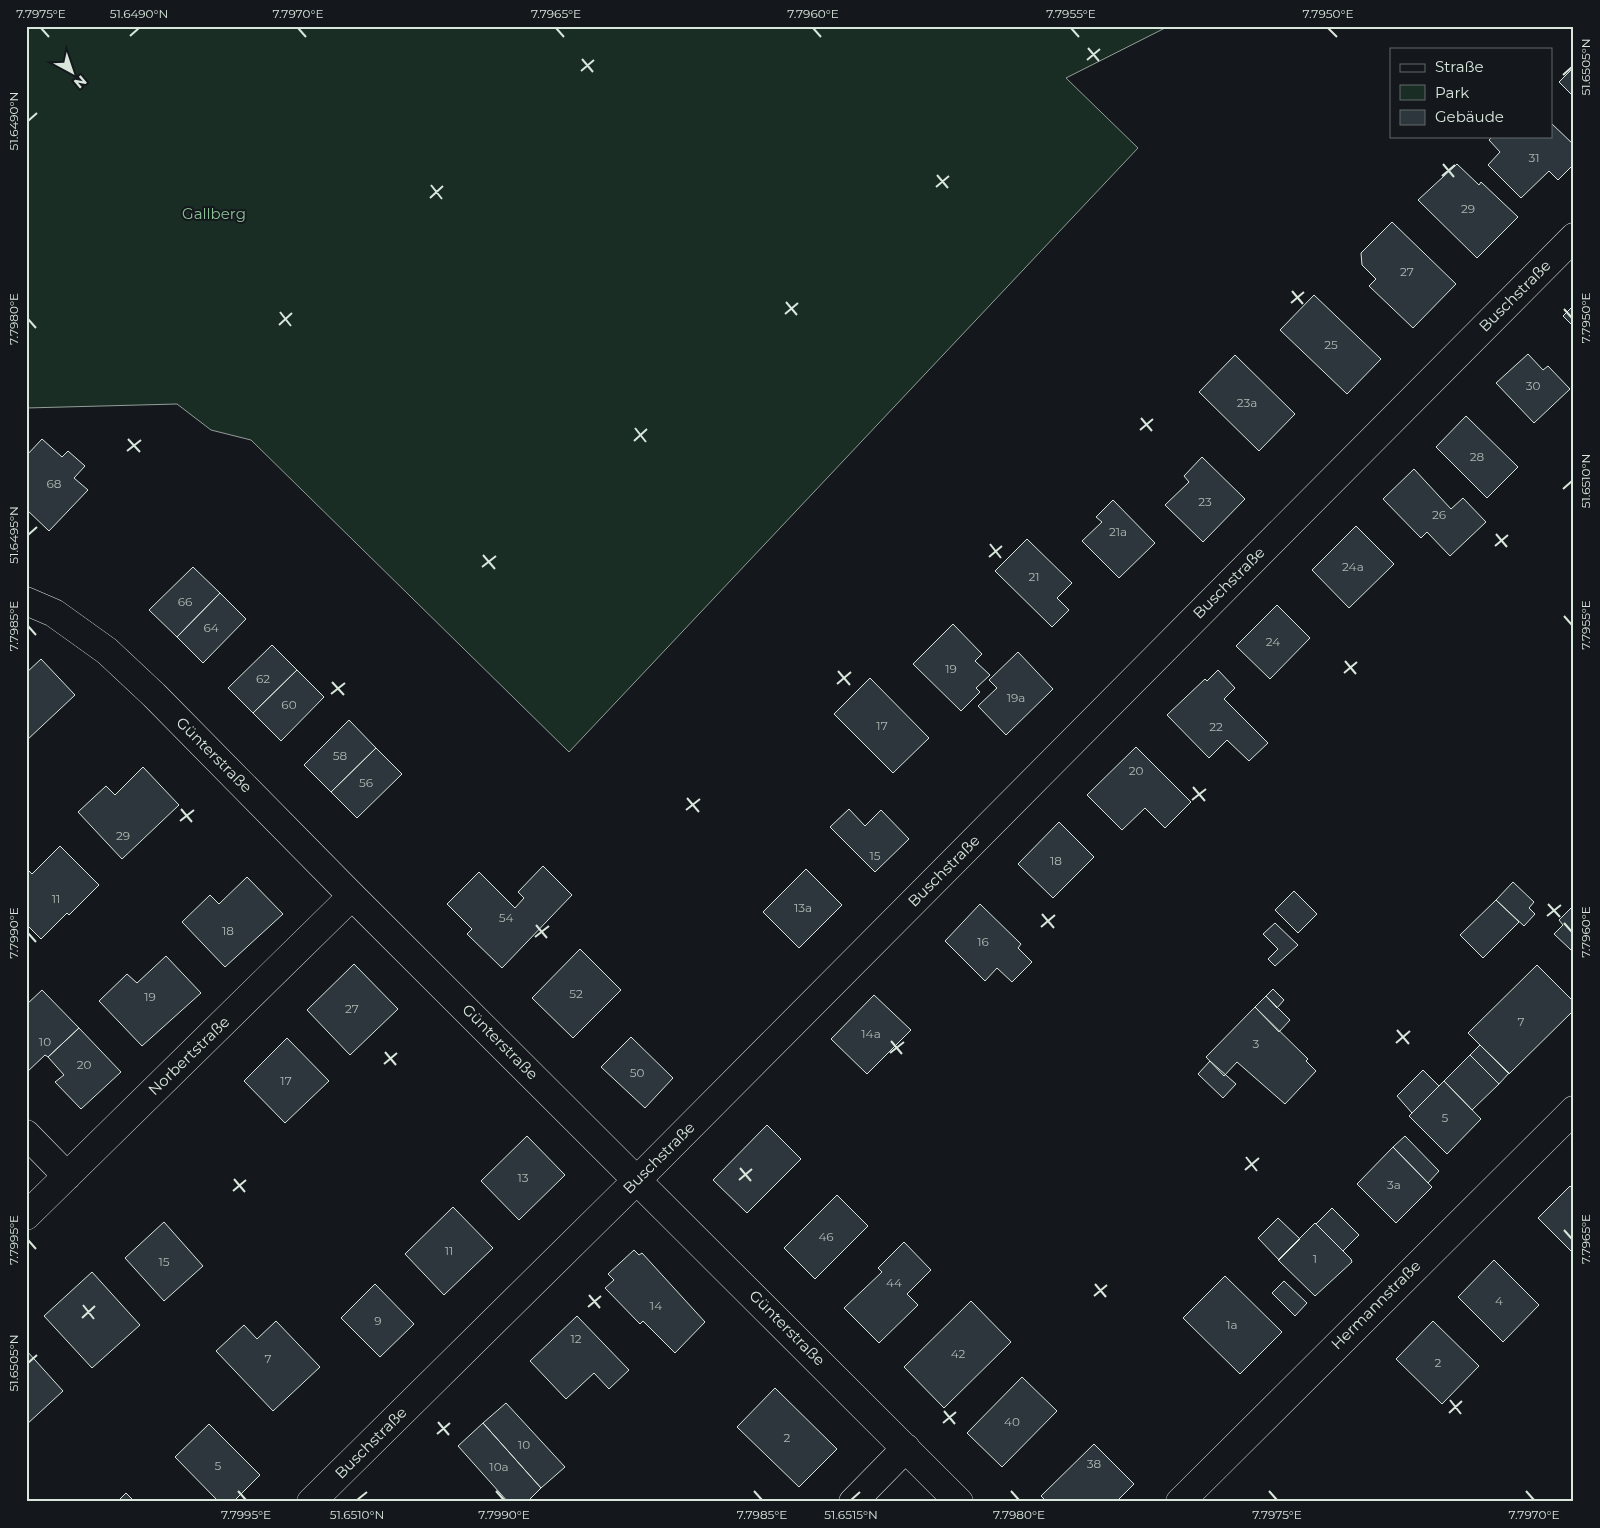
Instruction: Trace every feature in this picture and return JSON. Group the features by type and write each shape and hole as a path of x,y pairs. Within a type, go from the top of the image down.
{"street":[{"name":"Buschstraße","path":"311,1502 638,1179 1574,237"},
{"name":"Günterstraße","path":"26,601 54,613 107,651 154,695 352,896 638,1179 959,1502"},
{"name":"Norbertstraße","path":"26,1216 352,896"},
{"name":"Hermannstraße","path":"1180,1502 1574,1110"},
{"path":"26,1134 67,1176"},
{"path":"853,1502 906,1448"}],"green space":[{"name":"Gallberg","path":"26,26 1169,26 1066,78 1138,148 569,752 251,440 211,430 177,404 26,408"}],"building":[{"path":"1574,67 1574,97 1559,82"},
{"path":"1552,124 1574,145 1574,164 1558,180 1549,171 1521,198 1488,165 1500,152 1489,140 1491,138 1552,138"},
{"path":"1457,164 1479,185 1481,182 1518,217 1477,258 1418,200"},
{"path":"1392,222 1456,284 1413,328 1369,286 1376,279 1362,265 1361,253"},
{"path":"1314,295 1381,359 1347,394 1280,330"},
{"path":"1574,305 1574,327 1563,316"},
{"path":"1528,354 1543,370 1548,366 1570,389 1534,423 1496,383"},
{"path":"1235,355 1295,414 1259,451 1199,392"},
{"path":"1466,416 1518,467 1487,498 1436,447"},
{"path":"42,439 62,457 68,451 85,466 74,478 88,490 49,531 26,509 26,456"},
{"path":"1202,457 1245,499 1203,542 1165,505 1189,482 1184,476"},
{"path":"1414,469 1451,509 1463,498 1486,522 1450,556 1427,532 1421,538 1383,499"},
{"path":"1113,500 1155,543 1119,578 1082,541 1102,522 1096,517"},
{"path":"1356,526 1394,564 1349,608 1312,570"},
{"path":"1027,539 1072,583 1057,598 1069,610 1052,627 995,571"},
{"path":"193,567 220,593 177,637 149,610"},
{"path":"220,593 246,619 203,663 177,637"},
{"path":"1277,605 1310,638 1270,679 1236,646"},
{"path":"953,624 982,654 975,661 990,675 976,688 980,692 961,711 913,664"},
{"path":"272,645 297,670 253,713 228,688"},
{"path":"1018,652 1053,689 1006,735 978,706 997,688 989,680"},
{"path":"41,659 75,695 26,741 26,673"},
{"path":"297,670 324,697 281,741 253,713"},
{"path":"1218,670 1235,688 1224,699 1268,743 1249,761 1227,740 1209,758 1167,715 1205,679 1207,681"},
{"path":"870,678 929,738 893,773 834,714"},
{"path":"349,720 376,748 331,792 304,765"},
{"path":"1136,747 1191,802 1165,828 1145,808 1122,830 1087,795"},
{"path":"376,748 402,774 357,818 331,792"},
{"path":"143,767 179,805 122,859 78,812 106,786 115,795"},
{"path":"849,809 865,826 881,810 909,839 875,872 830,827"},
{"path":"1059,822 1094,857 1053,898 1018,864"},
{"path":"60,846 99,885 69,915 67,913 41,939 26,924 26,868 32,874"},
{"path":"543,866 572,895 502,968 467,934 472,929 447,904 479,872 515,908 524,898 518,892"},
{"path":"806,869 842,905 799,948 763,912"},
{"path":"247,877 283,914 225,967 182,922 210,895 219,904"},
{"path":"1513,882 1534,902 1529,908 1535,914 1524,926 1496,900"},
{"path":"1294,891 1317,914 1298,933 1275,910"},
{"path":"1496,900 1519,922 1483,958 1460,935"},
{"path":"980,904 1021,944 1018,948 1032,962 1012,982 997,968 985,981 945,941"},
{"path":"1574,905 1574,947 1571,950 1554,934 1563,925 1559,920"},
{"path":"1275,923 1298,945 1275,966 1268,959 1278,949 1263,934"},
{"path":"580,949 621,990 573,1038 532,998"},
{"path":"166,956 201,993 142,1046 99,1001 127,974 137,983"},
{"path":"354,964 398,1009 350,1055 307,1010"},
{"path":"1537,965 1574,1002 1574,1010 1509,1074 1468,1033"},
{"path":"1273,989 1284,1000 1277,1008 1266,996"},
{"path":"42,990 79,1028 48,1057 45,1055 26,1073 26,1005"},
{"path":"874,995 911,1030 867,1074 831,1039"},
{"path":"1266,996 1290,1020 1279,1032 1255,1007"},
{"path":"1255,1007 1308,1059 1306,1061 1316,1071 1285,1104 1237,1062 1224,1076 1206,1057"},
{"path":"79,1028 121,1072 81,1109 55,1082 64,1075 48,1057"},
{"path":"631,1037 673,1078 645,1108 601,1067"},
{"path":"287,1038 329,1081 285,1123 244,1081"},
{"path":"1480,1045 1509,1073 1499,1084 1470,1055"},
{"path":"1470,1055 1499,1084 1472,1110 1444,1081"},
{"path":"1210,1061 1236,1084 1223,1098 1198,1074"},
{"path":"1423,1070 1439,1086 1412,1113 1397,1096"},
{"path":"1444,1081 1481,1119 1447,1154 1409,1116"},
{"path":"767,1125 801,1159 747,1213 713,1180"},
{"path":"527,1136 565,1175 519,1220 481,1181"},
{"path":"1405,1136 1439,1171 1428,1183 1393,1147"},
{"path":"1393,1147 1432,1187 1396,1223 1357,1184"},
{"path":"1570,1186 1574,1190 1573,1253 1538,1218"},
{"path":"837,1195 868,1226 815,1279 784,1248"},
{"path":"453,1207 493,1248 444,1295 405,1254"},
{"path":"1332,1208 1359,1235 1343,1251 1316,1224"},
{"path":"1278,1218 1300,1239 1279,1260 1258,1238"},
{"path":"164,1222 203,1266 164,1301 125,1258"},
{"path":"1315,1223 1352,1262 1315,1296 1278,1260"},
{"path":"904,1242 931,1270 907,1294 918,1305 879,1343 844,1308 882,1272 878,1268"},
{"path":"634,1250 639,1255 642,1253 705,1322 675,1353 643,1321 640,1324 605,1288 614,1280 608,1274"},
{"path":"1494,1260 1539,1305 1503,1342 1458,1297"},
{"path":"92,1272 140,1325 92,1368 44,1316"},
{"path":"1225,1276 1282,1332 1240,1374 1183,1318"},
{"path":"1284,1281 1307,1303 1295,1316 1272,1293"},
{"path":"375,1284 414,1324 380,1357 341,1318"},
{"path":"971,1301 1011,1342 944,1408 904,1367"},
{"path":"577,1316 629,1370 609,1389 594,1373 566,1399 530,1361"},
{"path":"276,1321 320,1367 273,1411 216,1351 244,1325 257,1339"},
{"path":"1433,1321 1479,1366 1442,1404 1396,1359"},
{"path":"26,1350 63,1391 26,1425"},
{"path":"1022,1377 1057,1411 1002,1467 967,1433"},
{"path":"775,1388 837,1449 799,1487 737,1427"},
{"path":"506,1403 565,1467 541,1488 483,1423"},
{"path":"483,1423 541,1488 527,1502 508,1502 458,1446"},
{"path":"209,1424 260,1475 233,1502 219,1502 175,1457"},
{"path":"1094,1444 1134,1484 1116,1502 1047,1502 1041,1496"},
{"path":"126,1493 135,1502 117,1502"}]}
